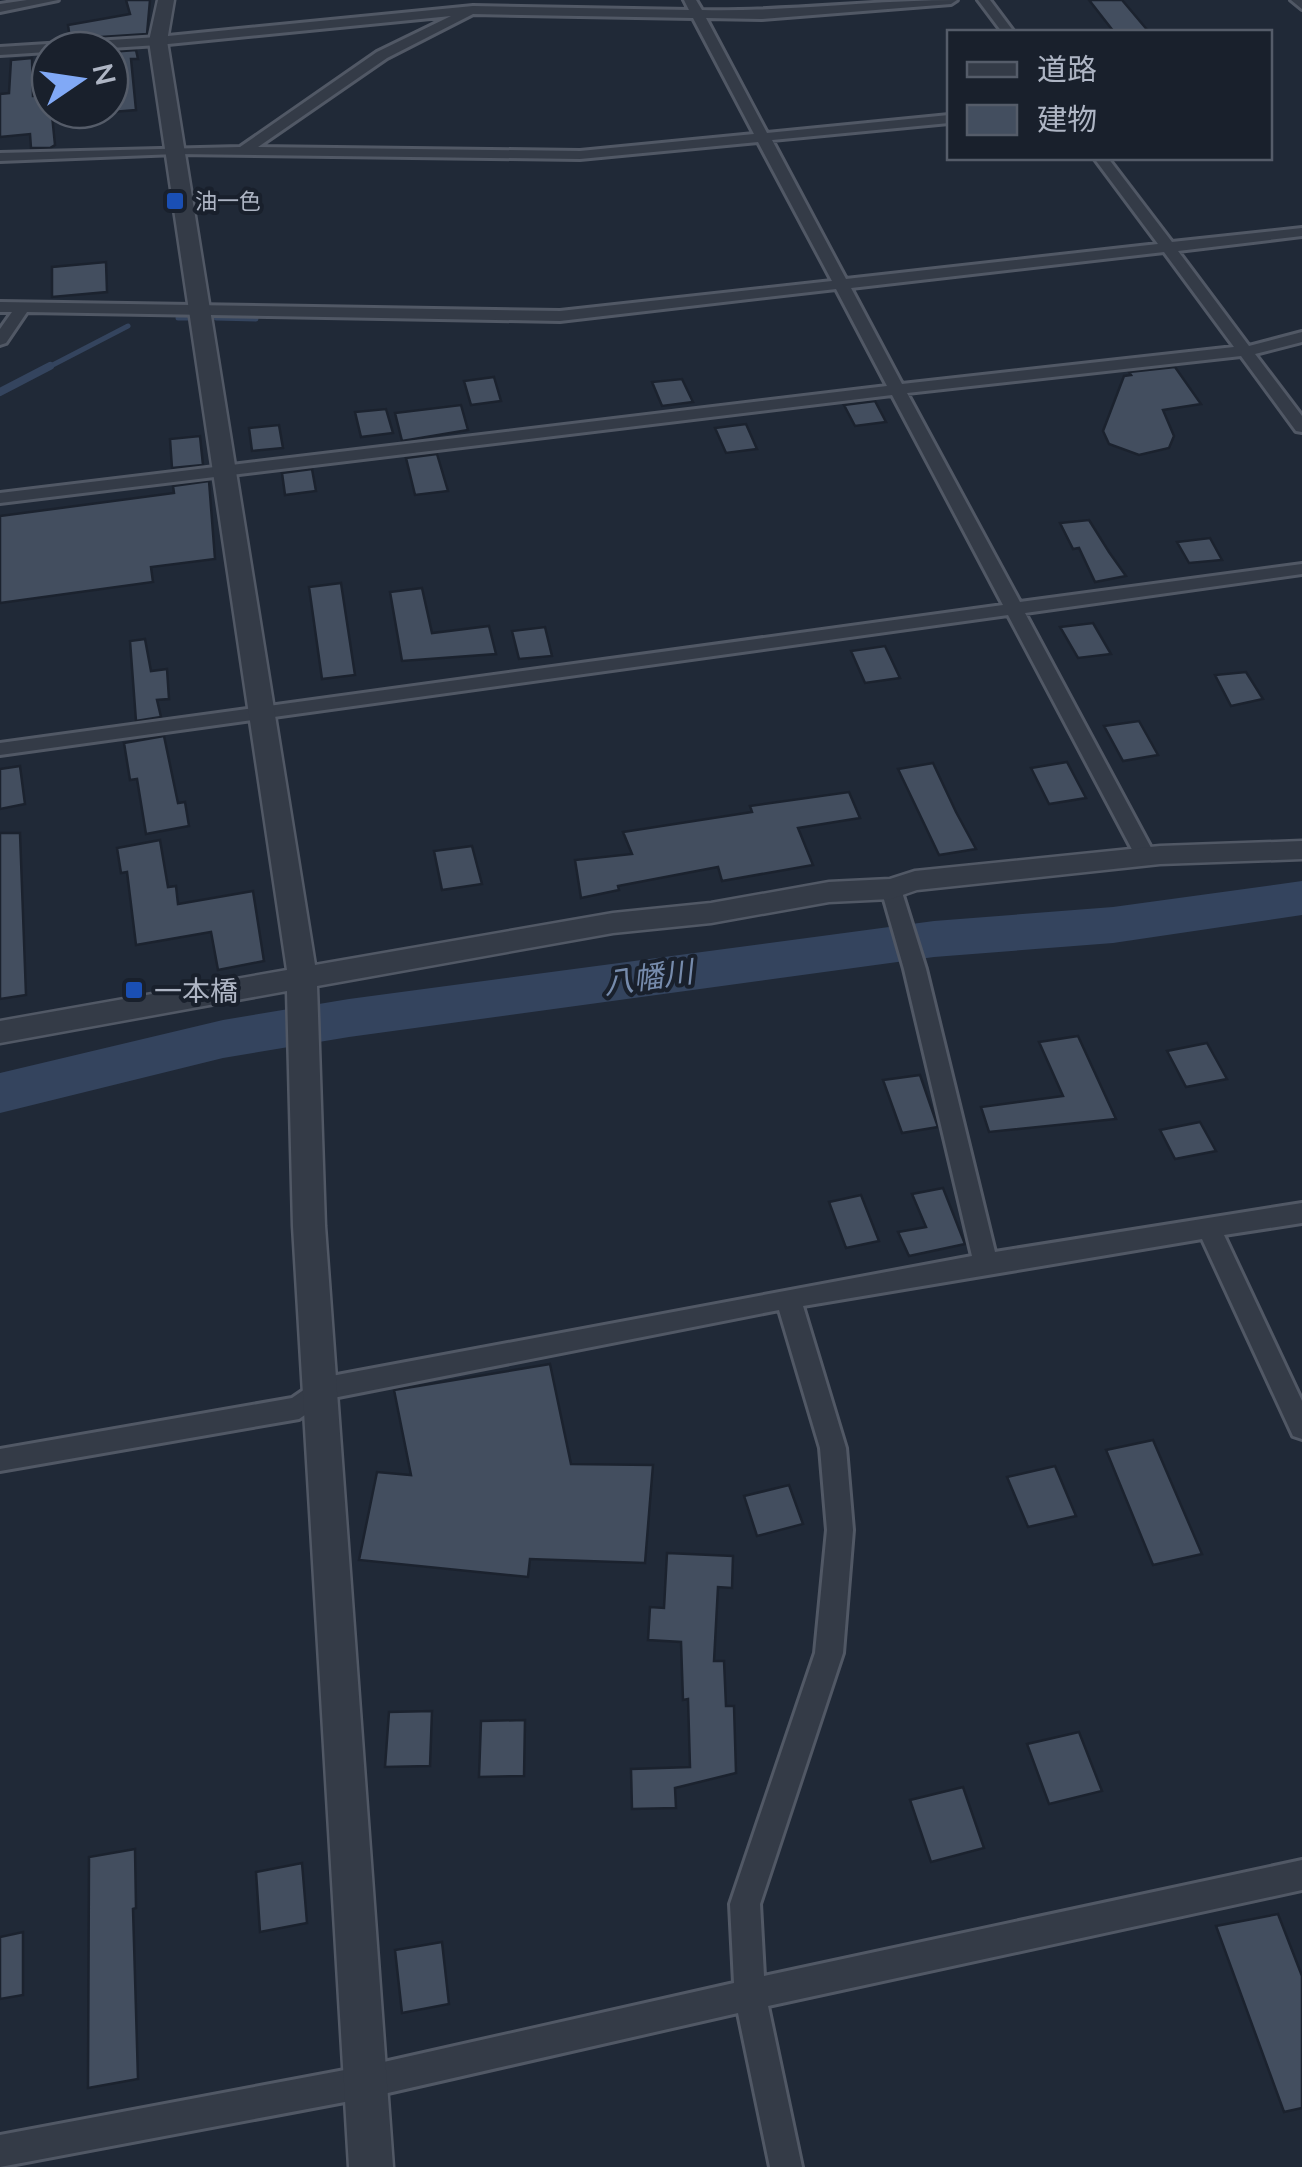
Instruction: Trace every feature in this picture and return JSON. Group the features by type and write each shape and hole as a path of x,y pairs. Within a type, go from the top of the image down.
{"street":[{"path":"0,8 52,0"},
{"path":"166,0 158,41 301,993 321,1389 371,2167"},
{"path":"0,51 158,41 472,5 694,7 802,13 951,0"},
{"path":"984,0 1006,30"},
{"path":"242,152 382,55 472,5"},
{"path":"694,7 1146,857"},
{"path":"0,157 176,150 580,155 947,119"},
{"path":"1102,160 1302,426"},
{"path":"0,306 523,318 1302,232"},
{"path":"0,340 23,307"},
{"path":"0,498 898,389 1247,351 1302,337"},
{"path":"0,749 1302,569"},
{"path":"0,1032 301,993 613,923 711,913 829,892 891,889 915,881 1146,857 1302,850"},
{"path":"891,889 915,969 986,1264"},
{"path":"0,1460 299,1408 321,1389 788,1298 1302,1213"},
{"path":"1209,1228 1302,1428"},
{"path":"786,2167 750,1996 745,1904 829,1653 840,1530 833,1448 788,1298"},
{"path":"0,2151 366,2082 940,1950 1302,1875"}],"building":[{"path":"126,0 150,0 147,34 130,35 130,30 69,30 68,25 130,14"},
{"path":"1089,0 1122,0 1147,30 1112,30"},
{"path":"130,50 136,50 138,59 131,59 136,110 130,110"},
{"path":"30,58 30,130 54,130 55,145 50,148 31,148 30,134 0,137 0,94 9,93 11,60"},
{"path":"106,262 107,292 52,297 52,267"},
{"path":"1175,367 1201,404 1163,410 1174,436 1169,448 1139,455 1109,444 1103,431 1124,376 1131,375 1129,372"},
{"path":"494,377 501,401 471,405 464,381"},
{"path":"682,379 693,402 662,406 652,382"},
{"path":"875,401 886,422 855,426 844,405"},
{"path":"461,405 468,430 402,441 395,413"},
{"path":"386,409 393,433 361,437 355,412"},
{"path":"746,424 757,449 726,453 715,428"},
{"path":"279,425 283,448 252,451 249,428"},
{"path":"200,436 203,465 172,468 170,439"},
{"path":"437,454 448,491 415,495 406,458"},
{"path":"312,469 316,491 285,495 282,473"},
{"path":"209,481 215,559 151,567 153,582 0,603 0,516 174,493 173,486"},
{"path":"1089,520 1126,576 1095,582 1079,548 1073,549 1060,523"},
{"path":"1210,538 1222,560 1189,563 1177,542"},
{"path":"341,583 355,675 322,679 309,587"},
{"path":"422,588 432,633 489,626 496,654 402,661 390,592"},
{"path":"1093,623 1111,654 1078,658 1060,627"},
{"path":"545,627 552,656 519,659 512,631"},
{"path":"145,639 151,671 167,669 169,699 157,700 161,717 136,721 130,641"},
{"path":"885,646 900,678 865,683 851,651"},
{"path":"1246,672 1263,699 1231,706 1215,675"},
{"path":"1139,721 1158,755 1123,761 1104,726"},
{"path":"164,736 178,803 185,802 189,826 146,834 137,779 130,780 124,743"},
{"path":"1067,762 1086,798 1049,804 1031,768"},
{"path":"933,763 976,849 939,855 898,769"},
{"path":"20,766 25,804 0,809 0,769"},
{"path":"849,792 860,818 798,828 813,865 722,881 718,867 618,886 619,890 581,898 575,860 632,854 623,832 752,812 750,806"},
{"path":"0,833 20,833 26,995 0,999"},
{"path":"160,840 168,887 176,886 178,904 253,891 264,961 218,970 211,932 136,945 127,872 121,873 117,848"},
{"path":"472,846 482,884 442,890 434,851"},
{"path":"1078,1036 1116,1119 989,1132 981,1107 1063,1096 1039,1042"},
{"path":"1207,1043 1227,1079 1186,1087 1167,1051"},
{"path":"920,1075 938,1127 902,1133 883,1080"},
{"path":"1200,1122 1216,1151 1175,1159 1160,1130"},
{"path":"943,1188 965,1244 909,1256 898,1232 926,1227 912,1194"},
{"path":"861,1195 879,1241 846,1248 829,1202"},
{"path":"550,1364 571,1464 653,1465 645,1563 530,1559 528,1577 359,1560 377,1472 411,1475 394,1390"},
{"path":"1153,1440 1202,1554 1153,1565 1106,1450"},
{"path":"1055,1466 1076,1516 1028,1527 1007,1477"},
{"path":"789,1485 803,1524 757,1536 744,1496"},
{"path":"667,1553 733,1556 732,1588 718,1587 714,1661 724,1661 726,1706 734,1706 736,1773 675,1788 676,1808 632,1809 631,1769 690,1767 681,1642 648,1640 650,1607 664,1608"},
{"path":"432,1711 430,1766 385,1767 389,1712"},
{"path":"525,1720 524,1776 479,1777 481,1721"},
{"path":"1079,1732 1102,1791 1049,1804 1027,1744"},
{"path":"963,1787 984,1848 931,1862 910,1800"},
{"path":"135,1849 138,2079 88,2088 89,1857"},
{"path":"302,1863 307,1923 260,1932 256,1872"},
{"path":"1278,1914 1302,1976 1302,2108 1284,2112 1216,1926"},
{"path":"23,1932 23,1995 0,1999 0,1937"},
{"path":"442,1942 449,2004 402,2013 395,1950"}],"waterway":[{"path":"178,318 190,318"},
{"path":"216,318 256,319"},
{"path":"45,369 128,326"},
{"path":"0,392 50,366"},
{"name":"八幡川","path":"0,1093 223,1039 349,1018 934,939 1113,925 1302,898"}],"place":[{"name":"油一色","path":"175,201"},
{"name":"一本橋","path":"134,990"}]}
